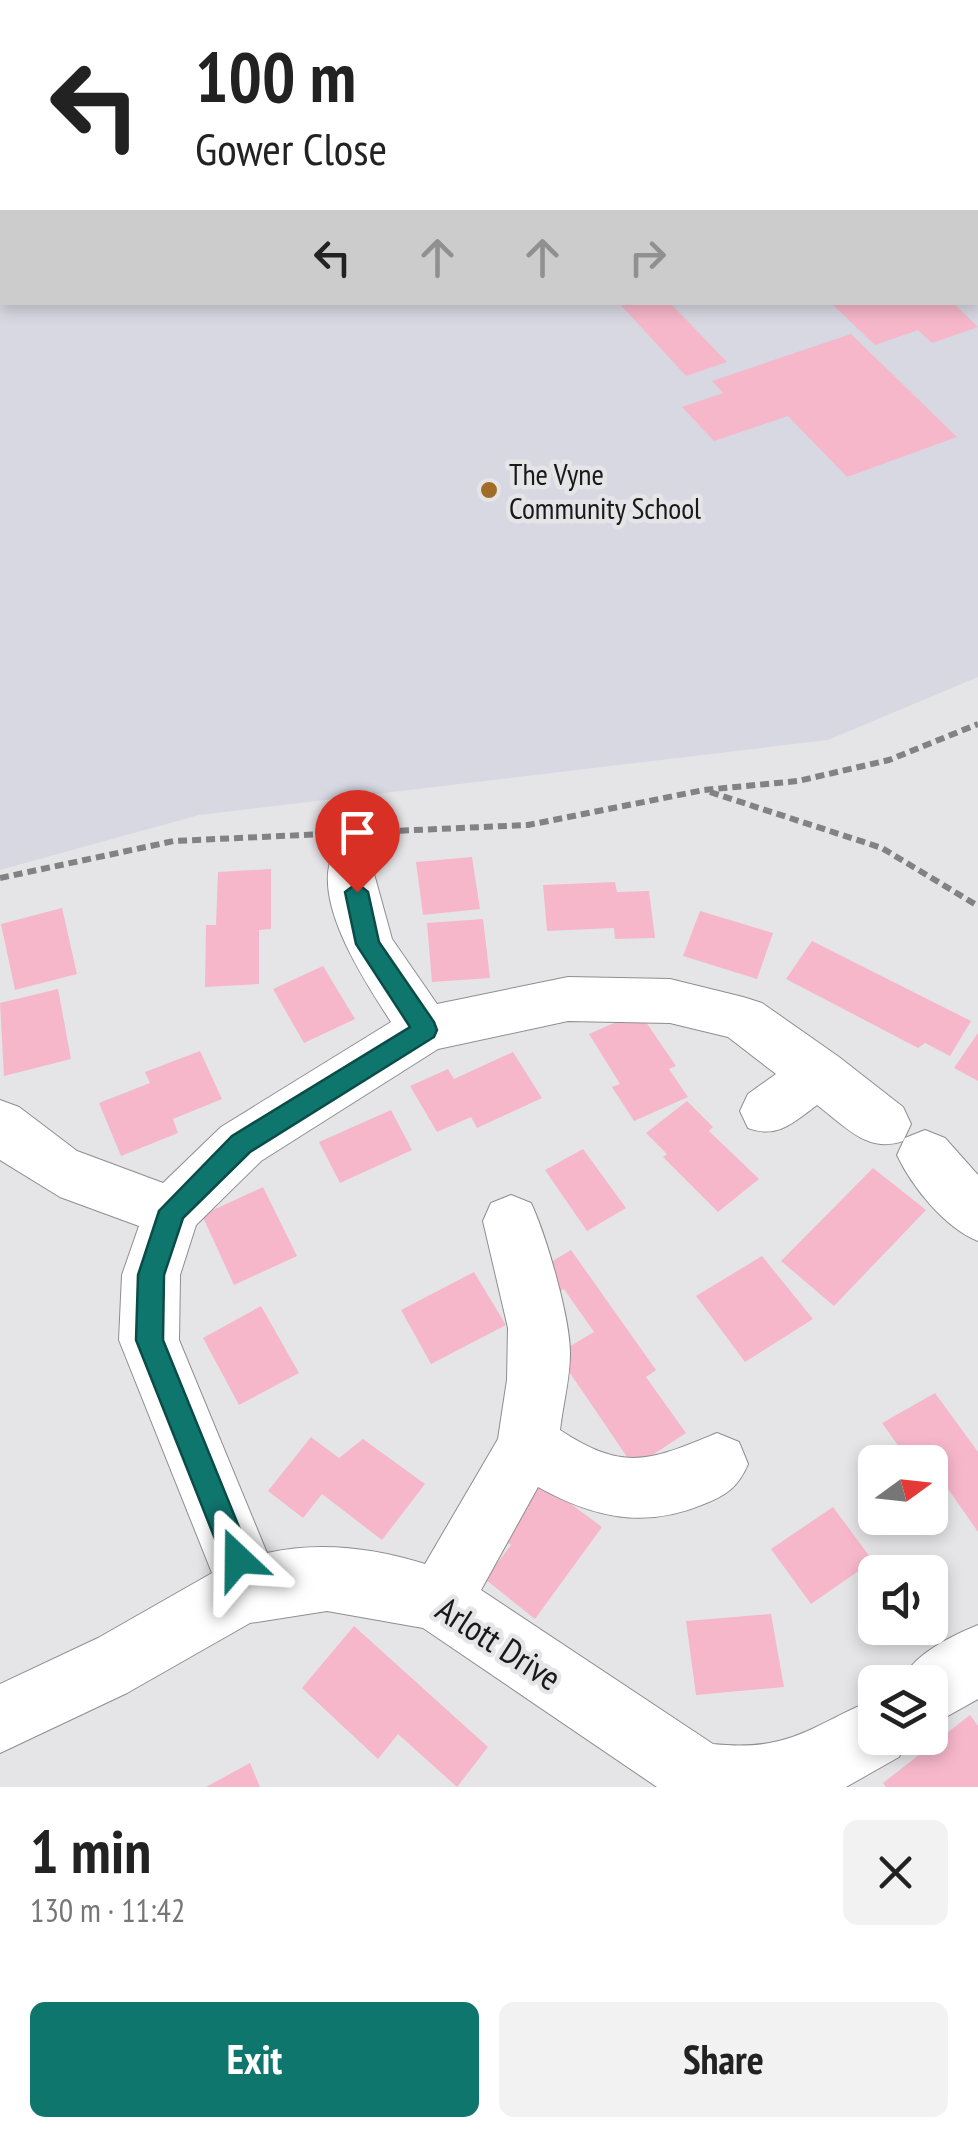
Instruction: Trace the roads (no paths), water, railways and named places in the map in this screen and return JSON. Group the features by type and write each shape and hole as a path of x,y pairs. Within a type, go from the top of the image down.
{"street":[{"path":"353,844 368,944 425,1030"},
{"path":"250,1589 150,1340 151,1275 172,1211 241,1144 425,1030 568,999 670,1000 744,1019 904,1139 978,1215"},
{"path":"766,1112 820,1073"},
{"path":"5,1139 87,1185 172,1211"},
{"path":"440,1601 528,1445 528,1413 540,1348 517,1264 511,1221"},
{"path":"528,1445 558,1467 592,1480 657,1492 688,1484 717,1464"},
{"name":"Arlott Drive","path":"0,1719 100,1672 250,1589 300,1578 336,1576 406,1589 440,1601 702,1776 733,1786 777,1782 858,1746"},
{"path":"948,1680 978,1658"}],"place":[{"name":"The Vyne Community School","path":"489,490"}]}
